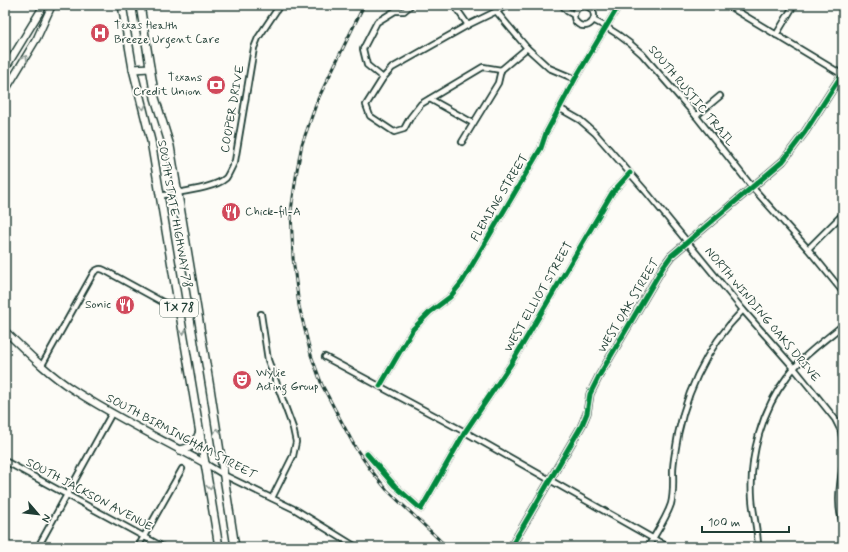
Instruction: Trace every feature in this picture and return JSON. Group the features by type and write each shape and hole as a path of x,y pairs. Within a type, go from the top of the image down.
{"main road":[{"name":"SOUTH STATE HIGHWAY 78","path":"122,5 133,70 151,141 219,547"},
{"name":"SOUTH STATE HIGHWAY 78","path":"140,5 155,98 170,146 235,547"},
{"path":"133,70 150,68"},
{"path":"180,450 190,448 200,432"}],"street":[{"path":"5,69 44,5"},
{"path":"5,91 37,38 51,5"},
{"name":"COOPER DRIVE","path":"160,196 207,187 218,183 226,177 234,161 255,45 280,5"},
{"path":"383,78 367,64 363,49 377,22 395,11 404,11 411,5"},
{"path":"454,5 468,25"},
{"path":"501,70 483,67 421,104 410,118 404,129 394,132 370,116 366,105 383,78 392,68 468,25 509,5"},
{"path":"562,5 567,11 574,15"},
{"name":"FLEMING STREET","path":"380,386 413,329 430,312 450,297 462,282 541,148 546,133 559,108 619,5"},
{"path":"727,5 776,36 843,74"},
{"path":"776,36 794,5"},
{"path":"588,6 594,13 593,20 588,25 582,26 576,22 574,15 577,8 588,6"},
{"path":"496,11 527,48 549,68 575,79"},
{"name":"SOUTH RUSTIC TRAIL","path":"593,20 607,26 633,45 642,54 669,87 696,116 752,187 808,249 843,292"},
{"path":"462,142 498,84 501,70 527,48"},
{"name":"WEST OAK STREET","path":"511,547 582,425 587,413 590,394 663,267 671,256 783,161 823,106 843,74"},
{"path":"5,76 12,79"},
{"path":"696,116 720,96"},
{"path":"430,99 473,123"},
{"name":"NORTH WINDING OAKS DRIVE","path":"559,108 580,120 595,133 648,194 743,310 794,368 834,419 841,431 843,443"},
{"name":"WEST ELLIOT STREET","path":"366,454 395,486 421,509 465,432 511,364 612,193 630,173"},
{"path":"808,249 843,214"},
{"path":"42,365 94,272 101,268 168,306 179,308 196,305"},
{"path":"648,547 671,505 673,495 675,450 683,411 689,392 708,355 729,324 743,310"},
{"path":"261,314 268,360 293,428 296,442 294,452 272,498"},
{"path":"758,547 752,499 752,478 754,458 760,432 769,407 787,376 794,368 804,357 843,324"},
{"name":"SOUTH BIRMINGHAM STREET","path":"5,331 72,390 224,474 296,510 356,547"},
{"path":"325,357 465,432 668,547"},
{"path":"38,547 112,413"},
{"name":"SOUTH JACKSON AVENUE","path":"5,461 163,547"},
{"path":"843,465 839,502 843,523"},
{"path":"138,547 182,469"}],"railway":[{"path":"364,5 318,99 302,144 291,211 293,258 299,306 311,355 322,385 355,447 387,490 447,547"}],"cycle path":[{"path":"380,386 413,329 430,312 450,297 462,282 541,148 546,133 575,79 619,5"},
{"path":"511,547 582,425 587,413 590,394 599,376 663,267 671,256 783,161 805,132 843,73"},
{"path":"367,454 395,486 421,509 465,432 511,364 612,193 630,173"}],"place":[{"name":"Texas Health Breeze Urgent Care","path":"100,33"},
{"name":"Texans Credit Union","path":"216,85"},
{"name":"Chick-fil-A","path":"231,212"},
{"name":"Sonic","path":"125,305"},
{"name":"Wylie Acting Group","path":"242,380"}]}
